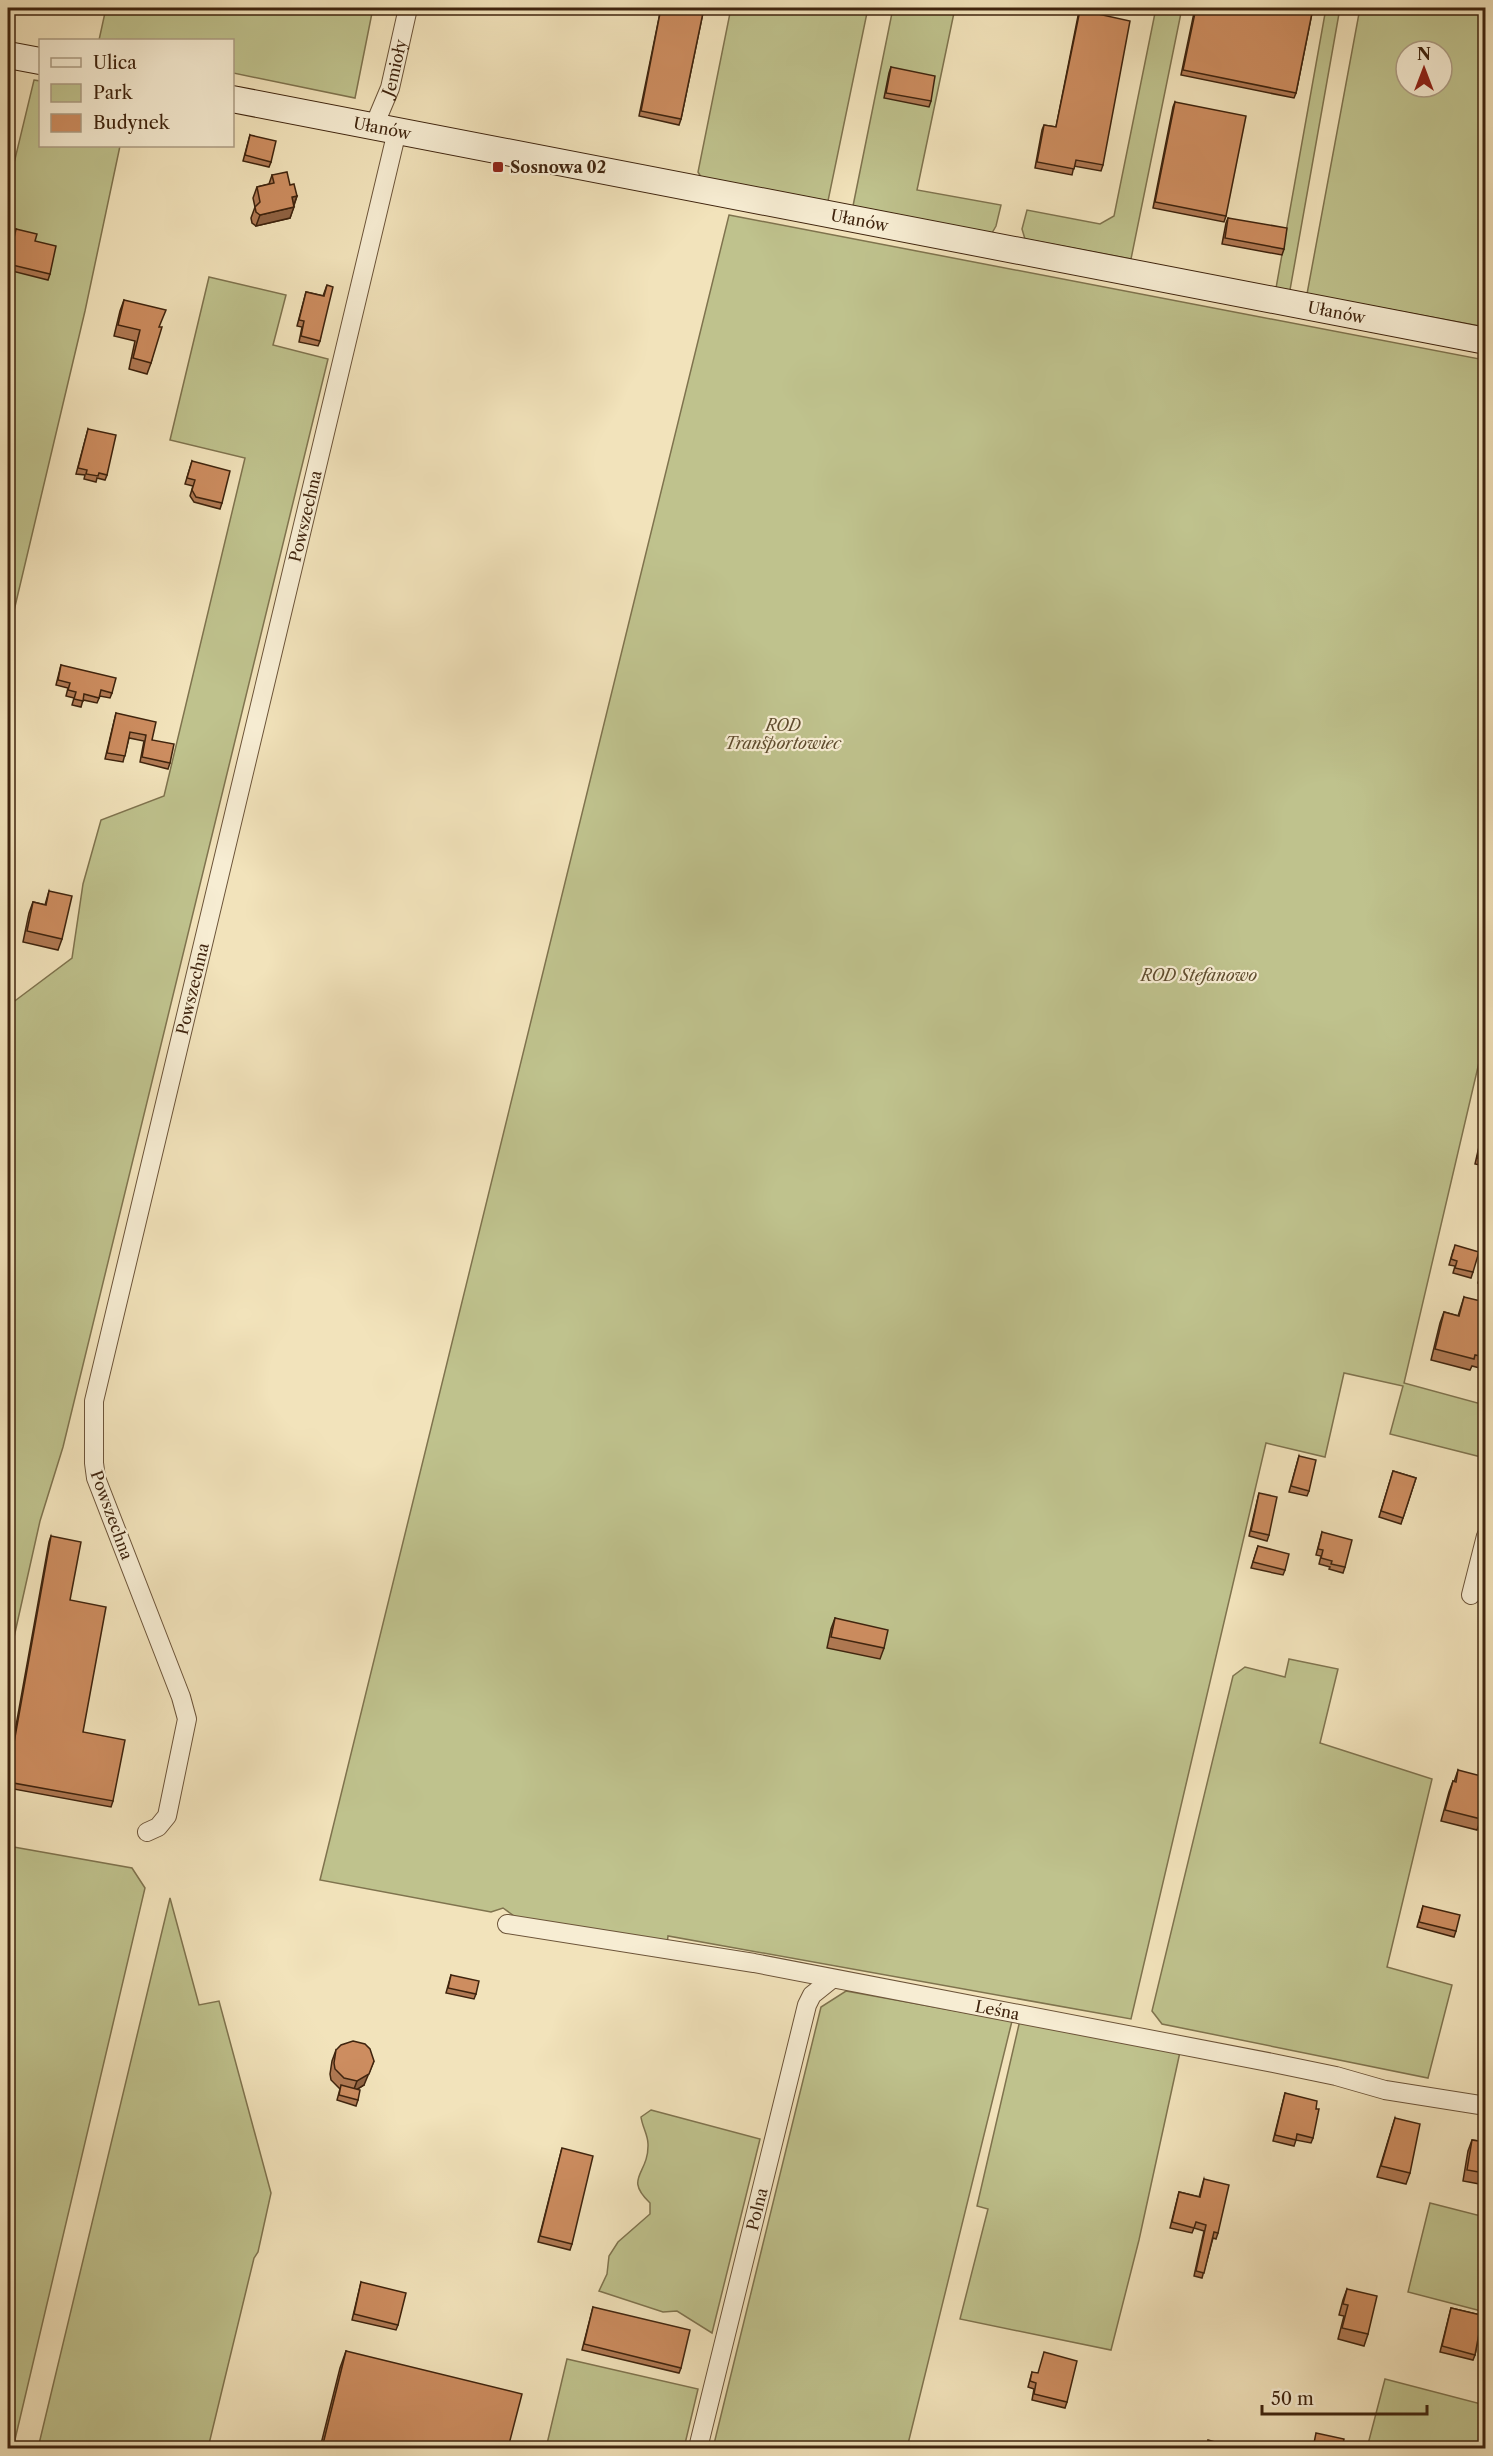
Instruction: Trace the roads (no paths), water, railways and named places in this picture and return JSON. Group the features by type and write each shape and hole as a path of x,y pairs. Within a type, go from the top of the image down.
{"street":[{"name":"Jemioły","path":"386,129 390,88 408,8"},
{"path":"8,55 39,61"},
{"name":"Ułanów","path":"234,99 1485,341"},
{"name":"Powszechna","path":"147,1832 158,1827 167,1816 187,1719 181,1697 96,1478 94,1401 386,129"},
{"path":"1471,1595 1485,1536"},
{"name":"Leśna","path":"507,1924 754,1963 1274,2063 1336,2076 1385,2090 1485,2106"},
{"name":"Polna","path":"698,2448 807,2005 812,1995 832,1979"}],"place":[{"name":"Sosnowa 02","path":"498,167"}],"park label":[{"name":"ROD Transportowiec","path":"783,734"},
{"name":"ROD Stefanowo","path":"1199,975"}]}
